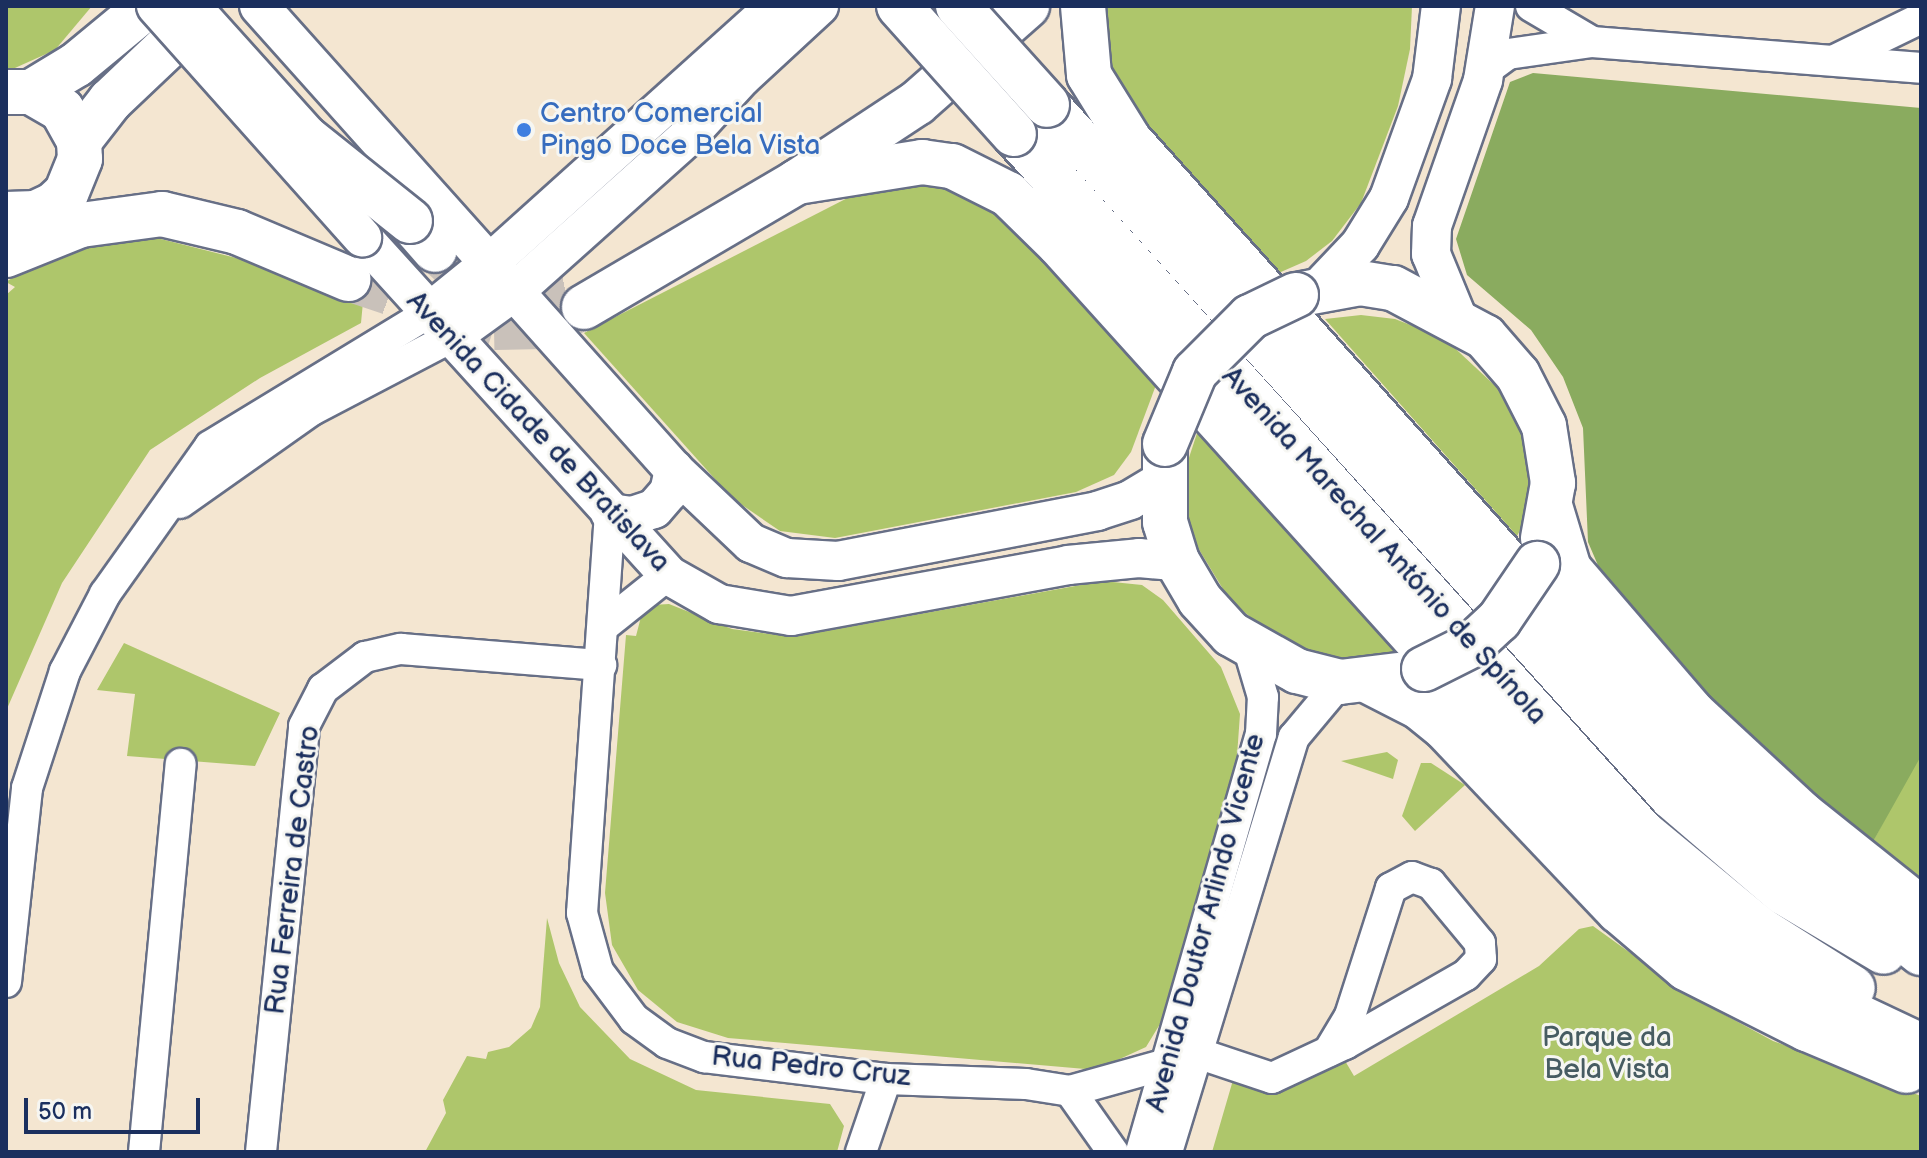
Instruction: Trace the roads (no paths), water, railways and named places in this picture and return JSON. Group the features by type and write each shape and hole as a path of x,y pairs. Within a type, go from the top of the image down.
{"highway":[{"path":"187,6 306,138 426,223"},
{"path":"217,6 426,223"},
{"name":"Avenida Marechal António de Spínola","path":"899,6 1642,832 1758,928 1921,1025"},
{"name":"Avenida Marechal António de Spínola","path":"958,6 1672,797 1783,892 1921,972"},
{"path":"917,103 993,6"},
{"path":"580,292 636,273 797,182 917,103 1027,6"},
{"path":"1083,6 1089,75 1099,99 1140,152 1645,716 1771,832 1921,953"},
{"path":"19,92 76,65 154,21"},
{"path":"79,141 110,101 154,21"},
{"path":"6,214 36,213 66,193 80,159 79,141 62,110 19,92"},
{"path":"797,182 922,162 952,166 1008,194 1059,244 1559,798 1659,900 1760,970 1921,1046"},
{"path":"6,255 81,225 162,214 237,232 348,279"},
{"path":"1355,682 1424,669 1472,645 1499,620 1537,564 1551,509 1553,483 1544,426 1518,375 1485,337 1457,317 1393,288 1360,283 1309,291 1250,317 1195,372 1164,462 1165,522 1177,561 1200,600 1248,646 1297,671 1355,682 1419,707 1446,729 1619,911 1686,968 1807,1029 1921,1077"},
{"path":"1551,509 1569,569 1692,712 1802,814 1921,909"}],"main road":[{"path":"259,6 426,223 503,277 674,470 751,543 787,558 821,563 1089,513 1130,500 1164,462"},
{"path":"503,277 775,6"},
{"path":"439,326 687,137 742,77 819,6"},
{"path":"1309,291 1360,245 1389,198 1432,79 1441,6"},
{"path":"1457,317 1431,254 1432,226 1486,70 1495,6"},
{"name":"Avenida Cidade de Bratislava","path":"154,21 362,237 439,326 668,575 719,604 791,616 1068,565 1139,558 1177,561"},
{"path":"610,513 632,516 654,509 669,492 674,470"}],"street":[{"path":"1531,6 1592,42"},
{"path":"1833,61 1921,18"},
{"path":"1486,70 1508,54 1592,42 1921,68"},
{"path":"6,982 23,818 47,717 105,594 153,523 312,410 439,326"},
{"name":"Rua Pedro Cruz","path":"610,513 582,913 590,952 608,989 642,1025 685,1051 724,1060 886,1079 1026,1084 1070,1091 1184,1058"},
{"path":"604,626 668,575"},
{"name":"Avenida Doutor Arlindo Vicente","path":"1167,1152 1184,1058 1261,734 1263,697 1248,646"},
{"name":"Rua Ferreira de Castro","path":"261,1152 304,726 323,689 365,657 401,649 601,665"},
{"name":"Avenida Doutor Arlindo Vicente","path":"1141,1152 1184,1058 1294,737 1355,682"},
{"path":"144,1152 181,764"},
{"path":"1184,1058 1272,1078 1329,1051 1466,975 1483,952 1473,932 1431,884 1412,877 1391,888 1350,1016 1329,1051"},
{"path":"1362,977 1365,995 1380,1008 1414,1005"},
{"path":"861,1152 886,1079"},
{"path":"1070,1091 1113,1152"}],"tunnel":[{"path":"435,250 461,274 490,289 520,289 577,277"},
{"path":"348,279 494,328 544,327 577,311"}],"place":[{"name":"Centro Comercial Pingo Doce Bela Vista","path":"524,130"}],"park label":[{"name":"Parque da Bela Vista","path":"1607,1054"}]}
